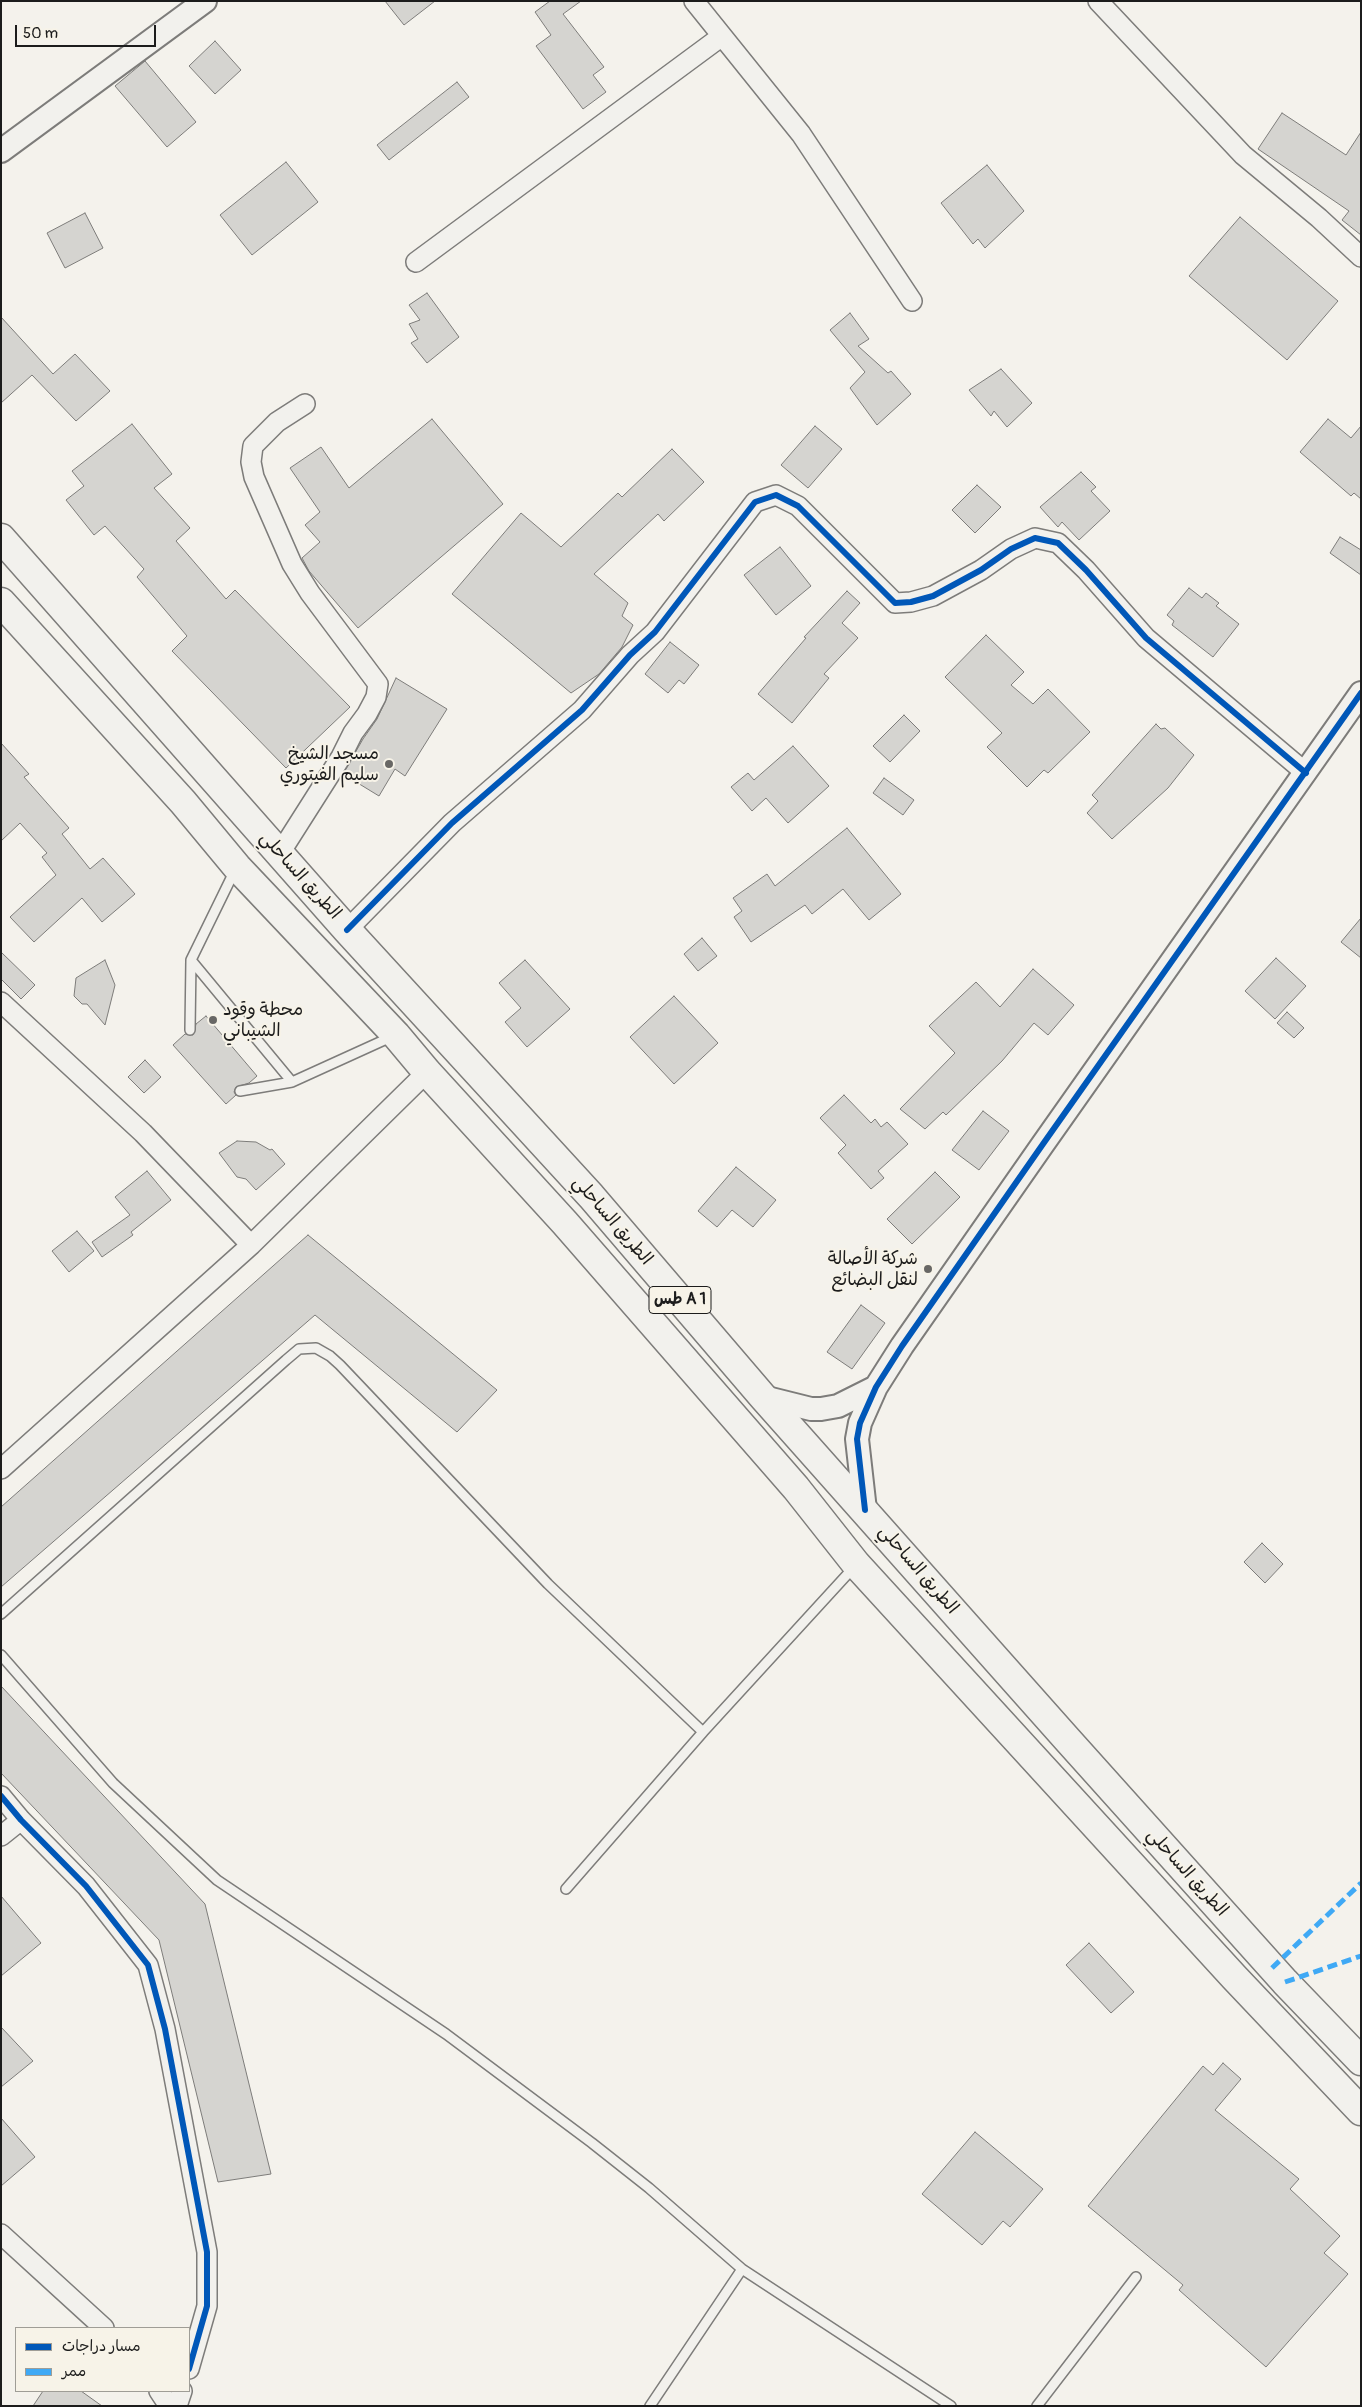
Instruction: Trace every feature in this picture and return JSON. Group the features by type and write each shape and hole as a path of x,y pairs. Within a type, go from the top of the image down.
{"highway":[{"name":"الطريق الساحلي","path":"1,538 347,930 591,1196 763,1396 1266,1962 1361,2061"},
{"name":"الطريق الساحلي","path":"1,602 183,802 237,867 396,1034 427,1072 565,1223 796,1488 856,1564 1234,1977 1361,2111"},
{"path":"565,1223 591,1196"}],"street":[{"path":"1,151 205,1"},
{"path":"694,1 801,134 912,301"},
{"path":"1098,1 1243,155 1319,218 1361,257"},
{"path":"416,262 722,36"},
{"path":"280,853 336,764 353,733 367,714 376,697 378,684 310,593 292,564 254,477 251,462 253,446 278,422 304,404"},
{"path":"347,930 452,823 582,710 630,655 654,632 756,502 776,495 798,506 895,603 910,602 933,596 981,570 1011,549 1035,538 1058,543 1086,570 1146,638 1306,773"},
{"path":"865,1510 857,1439 860,1422 876,1387 902,1346 1043,1144 1361,693"},
{"path":"1,1002 143,1133 251,1245"},
{"path":"1,1469 251,1245 427,1072"},
{"path":"763,1396 811,1409 821,1409 838,1406 876,1387"},
{"path":"1,1796 21,1820 86,1886 148,1965 165,2029 207,2252 206,2306 190,2365"},
{"path":"1,1836 21,1820"},
{"path":"1,2234 103,2327"},
{"path":"160,2392 169,2406"},
{"path":"176,2406 182,2392"}],"lane":[{"path":"190,1030 191,960 237,867"},
{"path":"191,960 292,1082"},
{"path":"240,1091 292,1082 396,1034"},
{"path":"1,1614 286,1360 300,1349 316,1348 330,1356 340,1365 548,1584 703,1732"},
{"path":"566,1888 703,1732 856,1564"},
{"path":"1,1655 113,1783 217,1880 446,2034 592,2142 649,2188 742,2269 951,2406"},
{"path":"650,2406 742,2269"},
{"path":"1037,2406 1136,2276"}],"building":[{"path":"385,1 435,1 404,25"},
{"path":"550,1 581,1 563,14 604,67 593,75 606,92 583,109 536,46 551,35 535,12"},
{"path":"215,41 241,70 215,94 189,66"},
{"path":"145,61 196,122 167,147 115,86"},
{"path":"457,82 469,97 389,160 377,145"},
{"path":"1282,113 1346,155 1361,132 1361,235 1342,220 1349,211 1258,149"},
{"path":"286,162 318,202 252,255 220,215"},
{"path":"987,165 1024,211 985,248 978,239 973,244 941,203"},
{"path":"85,213 103,248 65,268 47,233"},
{"path":"1240,217 1338,301 1287,360 1189,276"},
{"path":"427,293 459,337 427,363 411,343 418,339 409,324 420,320 409,305"},
{"path":"850,313 869,339 858,346 888,373 891,371 911,394 877,425 850,388 865,372 830,330"},
{"path":"1,317 53,374 75,354 110,391 76,421 32,375 1,403"},
{"path":"1001,369 1032,403 1007,427 994,411 991,416 969,390"},
{"path":"432,419 503,504 358,628 309,571 302,558 320,542 305,525 320,512 290,468 321,447 349,488"},
{"path":"1328,419 1351,438 1361,426 1361,499 1354,493 1351,496 1300,452"},
{"path":"132,424 172,474 154,488 190,528 176,541 226,599 235,590 350,707 286,768 172,651 187,636 137,577 144,569 105,526 94,535 66,500 84,486 72,471"},
{"path":"815,426 842,449 808,488 781,465"},
{"path":"672,449 704,482 664,521 658,514 594,574 628,603 622,616 633,625 622,647 599,674 571,693 452,594 521,513 561,547 618,493 622,497"},
{"path":"1081,472 1096,487 1091,491 1110,511 1079,540 1062,522 1058,527 1040,507"},
{"path":"977,485 1001,507 975,533 952,510"},
{"path":"1340,537 1361,550 1361,575 1330,553"},
{"path":"780,547 811,586 776,615 744,575"},
{"path":"1189,588 1202,598 1206,593 1219,603 1216,606 1239,624 1213,657 1172,625 1174,621 1167,615"},
{"path":"847,591 860,603 842,623 858,638 824,674 829,678 792,723 758,694 806,638 804,637"},
{"path":"986,635 1024,672 1011,685 1033,704 1048,689 1090,732 1048,773 1044,770 1027,787 987,747 1002,733 945,677"},
{"path":"670,642 699,665 684,684 679,680 668,693 645,674"},
{"path":"396,678 447,709 405,776 395,769 379,796 343,774 377,719"},
{"path":"904,715 920,731 890,762 873,746"},
{"path":"1156,724 1161,729 1165,728 1194,755 1168,788 1112,839 1087,813 1098,801 1092,795"},
{"path":"1,743 29,774 24,777 69,828 62,834 90,869 103,858 135,894 102,922 82,898 34,942 10,917 56,875 42,857 47,853 20,823 1,841"},
{"path":"793,746 829,786 788,823 766,798 752,811 731,787 748,773 754,780"},
{"path":"884,778 914,800 903,815 873,793"},
{"path":"847,828 901,894 869,920 843,889 812,914 805,905 751,942 734,917 742,911 733,898 767,874 775,886"},
{"path":"1361,918 1361,958 1341,942"},
{"path":"702,938 717,956 698,971 684,954"},
{"path":"1,952 35,985 21,999 1,979"},
{"path":"1276,958 1306,986 1275,1019 1245,991"},
{"path":"105,960 115,985 105,1025 87,1004 82,1004 74,996 76,978"},
{"path":"525,960 570,1009 527,1047 505,1022 521,1008 499,983"},
{"path":"1033,969 1074,1005 1048,1035 1034,1023 1002,1061 946,1115 943,1112 925,1129 900,1109 955,1053 929,1026 976,982 1000,1007"},
{"path":"674,996 718,1043 674,1084 630,1037"},
{"path":"1287,1012 1304,1028 1294,1038 1277,1023"},
{"path":"206,1016 257,1076 249,1083 236,1087 234,1092 236,1095 226,1104 173,1045 185,1034 193,1035 196,1024"},
{"path":"145,1060 161,1077 144,1093 128,1077"},
{"path":"844,1095 871,1123 875,1119 881,1127 887,1122 908,1144 878,1171 884,1178 871,1189 838,1153 846,1145 820,1118"},
{"path":"983,1111 1009,1131 979,1170 952,1150"},
{"path":"237,1141 256,1142 270,1150 272,1149 285,1164 256,1190 246,1179 237,1177 219,1153"},
{"path":"736,1167 776,1200 753,1227 732,1210 717,1227 698,1211"},
{"path":"147,1171 171,1200 131,1232 133,1235 102,1257 92,1242 130,1215 115,1197"},
{"path":"935,1172 960,1197 912,1244 887,1219"},
{"path":"77,1231 94,1251 69,1272 52,1251"},
{"path":"308,1235 497,1390 457,1432 315,1315 1,1587 1,1507"},
{"path":"861,1305 885,1323 852,1369 827,1352"},
{"path":"1262,1543 1283,1564 1265,1583 1244,1562"},
{"path":"1,1686 205,1904 271,2174 218,2182 159,1940 1,1773"},
{"path":"1,1896 41,1943 1,1976"},
{"path":"1089,1943 1134,1992 1111,2013 1066,1965"},
{"path":"1,2027 33,2061 1,2087"},
{"path":"1223,2063 1241,2079 1215,2110 1299,2179 1290,2189 1340,2236 1324,2253 1348,2274 1266,2367 1179,2290 1183,2285 1088,2206 1203,2066 1213,2075"},
{"path":"1,2118 35,2157 1,2186"},
{"path":"975,2132 1043,2189 1010,2227 1003,2221 982,2245 922,2194"},
{"path":"42,2392 82,2392 102,2406 33,2406"}],"marked path":[{"path":"1272,1968 1361,1883"},
{"path":"1285,1982 1361,1956"}],"cycle path":[{"path":"347,930 452,823 582,710 630,655 655,632 755,502 776,495 798,506 895,603 911,602 933,596 981,570 1011,549 1035,538 1058,543 1086,570 1146,638 1306,773"},
{"path":"865,1510 857,1439 860,1423 876,1387 902,1346 1043,1144 1361,693"},
{"path":"1,1796 21,1820 86,1886 148,1965 165,2029 207,2252 207,2306 190,2366"}],"place":[{"name":"مسجد الشيخ سليم الفيتوري","path":"389,764"},
{"name":"محطة وقود الشيباني","path":"213,1020"},
{"name":"شركة الأصالة لنقل البضائع","path":"928,1269"}]}
